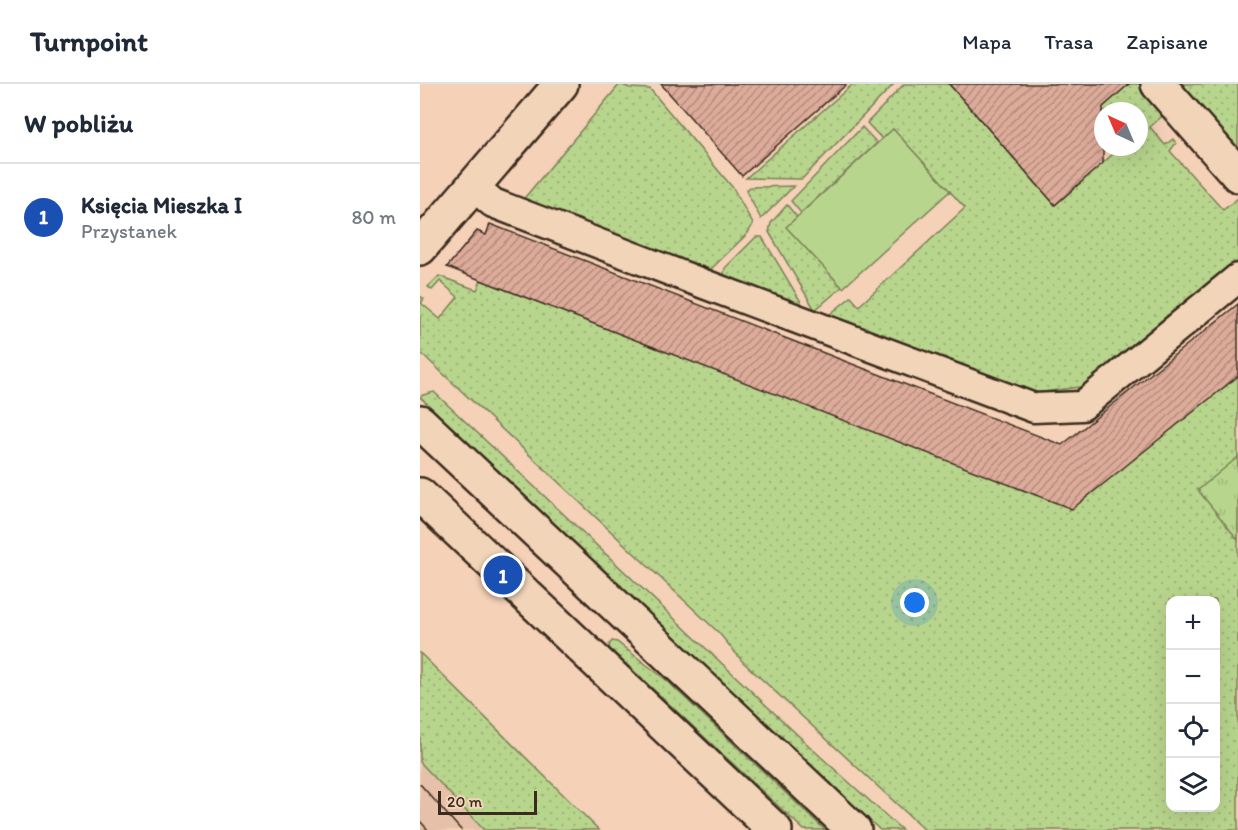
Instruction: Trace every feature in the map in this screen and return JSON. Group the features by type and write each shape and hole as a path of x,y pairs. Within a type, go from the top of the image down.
{"street":[{"path":"420,248 561,84"},
{"path":"1158,84 1238,175"},
{"path":"473,186 493,203 1034,408 1082,406 1238,278"},
{"path":"420,422 854,830"},
{"path":"420,495 775,830"}],"shaded area":[{"path":"420,762 484,830 420,830"}],"green space":[{"path":"620,84 630,88 650,89 733,188 753,224 748,233 707,273 521,202"},
{"path":"853,84 894,84 802,179 746,178"},
{"path":"904,84 949,84 1055,205 1111,156 1148,156 1148,102 1109,102 1129,84 1145,84 1168,111 1150,127 1165,145 1173,139 1176,143 1170,151 1223,210 1238,198 1238,264 1087,386 1022,395 824,319 851,297 859,306 965,208 893,129 882,139 867,123"},
{"path":"1169,84 1238,84 1238,161"},
{"path":"862,127 877,143 801,213 791,201"},
{"path":"893,129 950,191 843,288 786,227"},
{"path":"794,186 761,219 746,191 750,187"},
{"path":"787,205 797,217 787,227 842,287 815,310 769,232 771,223"},
{"path":"756,237 762,237 807,312 723,279 725,268"},
{"path":"439,276 477,290 481,280 1070,508 1068,511 1238,376 1238,830 925,830 743,662 719,633 420,352 420,296 424,299 421,303 440,319 458,297 440,281 432,290 428,287"},
{"path":"434,392 821,757 902,830 880,830 420,397"},
{"path":"1238,457 1238,540 1198,490"},
{"path":"612,641 617,642 665,679 825,830 804,830 610,649 609,645"},
{"path":"420,653 599,830 484,830 420,762"}],"building":[{"path":"661,84 847,84 742,176"},
{"path":"949,84 1129,84 1109,102 1094,102 1094,156 1103,156 1103,163 1055,205"},
{"path":"490,224 1062,445 1238,304 1238,376 1072,509 447,267 477,231 486,235"}],"tram line":[{"path":"420,784 461,830"},
{"path":"420,821 428,830"}],"place":[{"name":"Księcia Mieszka I","path":"503,575"}]}
